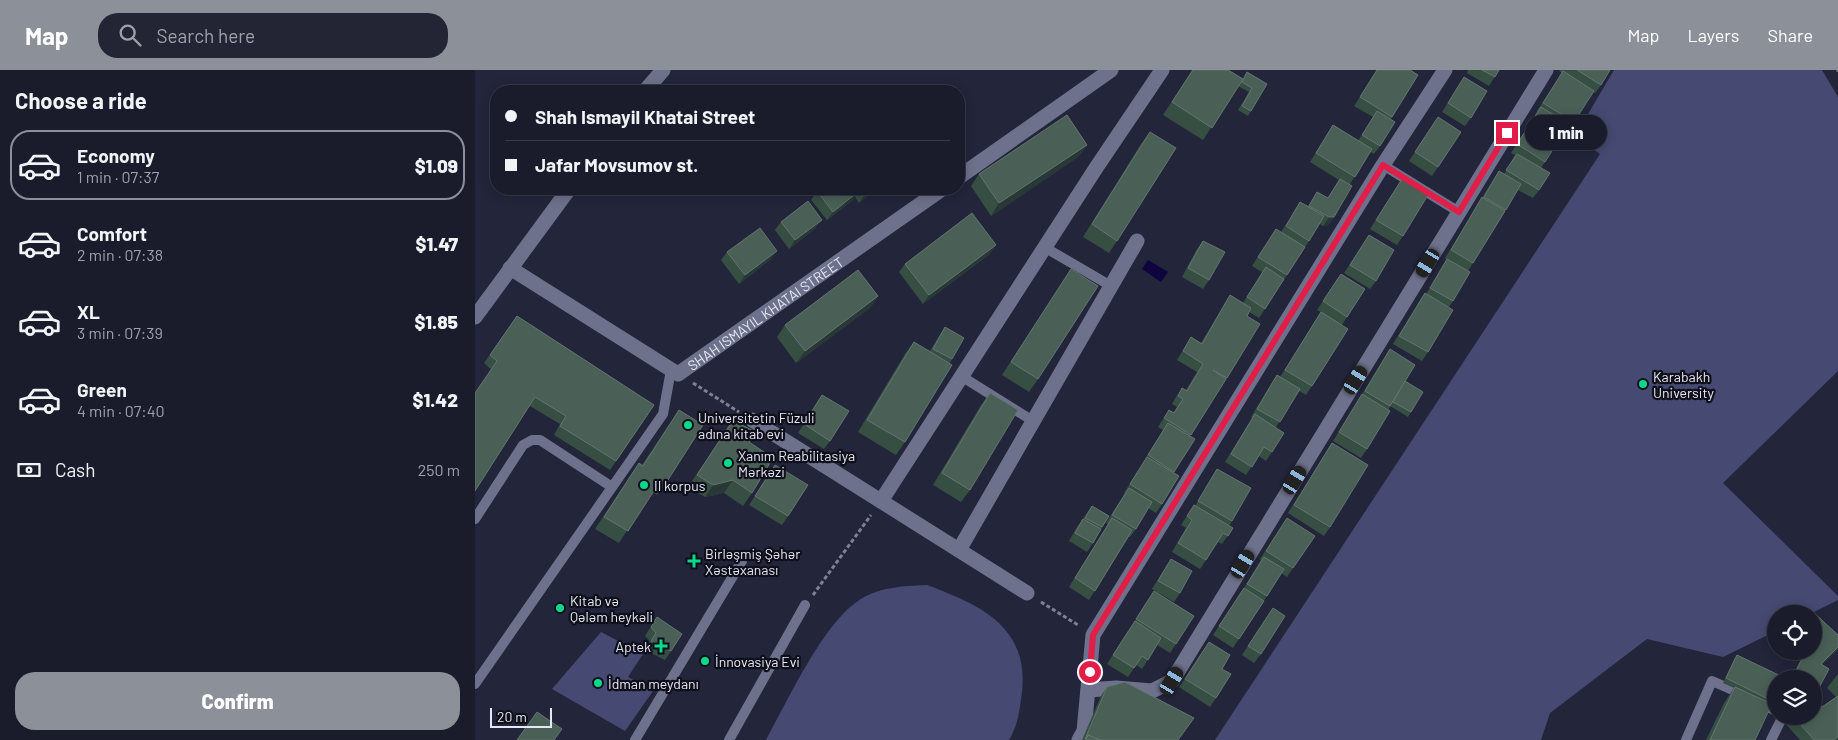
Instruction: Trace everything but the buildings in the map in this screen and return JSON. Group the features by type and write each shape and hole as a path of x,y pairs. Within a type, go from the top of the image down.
{"street":[{"path":"650,85 663,70"},
{"path":"965,173 1111,70"},
{"path":"881,501 1162,70"},
{"path":"1079,740 1084,731 1093,635 1383,165 1445,70"},
{"path":"1088,690 1116,688 1151,691 1172,681 1546,70"},
{"path":"475,316 565,195"},
{"name":"SHAH ISMAYIL KHATAI STREET","path":"510,268 675,372 933,195"},
{"path":"959,550 1137,241"},
{"path":"752,420 1027,593"}],"lane":[{"path":"1383,165 1459,212"},
{"path":"1045,247 1111,286"},
{"path":"475,684 663,414 675,372"},
{"path":"961,376 1033,421"},
{"path":"475,519 523,445 532,440 540,440 612,487"},
{"path":"635,740 742,562"},
{"path":"729,740 805,605"},
{"path":"1686,740 1712,681 1767,707"},
{"path":"1771,740 1778,725"}],"path":[{"path":"675,372 752,420"},
{"path":"805,605 881,501"},
{"path":"1027,593 1093,635"}],"shaded area":[{"name":"Karabakh University","path":"1614,70 1822,70 1838,97 1838,371 1723,483 1838,596 1838,600 1822,608 1822,605 1767,605 1767,635 1723,657 1647,639 1550,713 1541,740 1215,740 1600,154 1575,136"},
{"path":"1148,260 1168,272 1161,282 1142,269"},
{"path":"927,585 982,610 997,621 1009,634 1018,650 1022,669 1022,692 1017,723 1009,740 766,740 819,645 845,612 866,596 882,590"},
{"name":"İdman meydanı","path":"601,632 643,654 628,677 653,691 625,731 552,689"}],"place":[{"name":"Karabakh University","path":"1643,384"},
{"name":"Universitetin Füzuli adına kitab evi","path":"688,425"},
{"name":"Xanım Reabilitasiya Mərkəzi","path":"728,463"},
{"name":"II korpus","path":"644,485"},
{"name":"Birləşmiş Şəhər Xəstəxanası","path":"694,561"},
{"name":"Kitab və Qələm heykəli","path":"560,608"},
{"name":"Aptek","path":"661,646"},
{"name":"İnnovasiya Evi","path":"705,661"},
{"name":"İdman meydanı","path":"598,683"}],"route":[{"path":"1090,672 1093,635 1383,165 1459,212 1507,133"}]}
